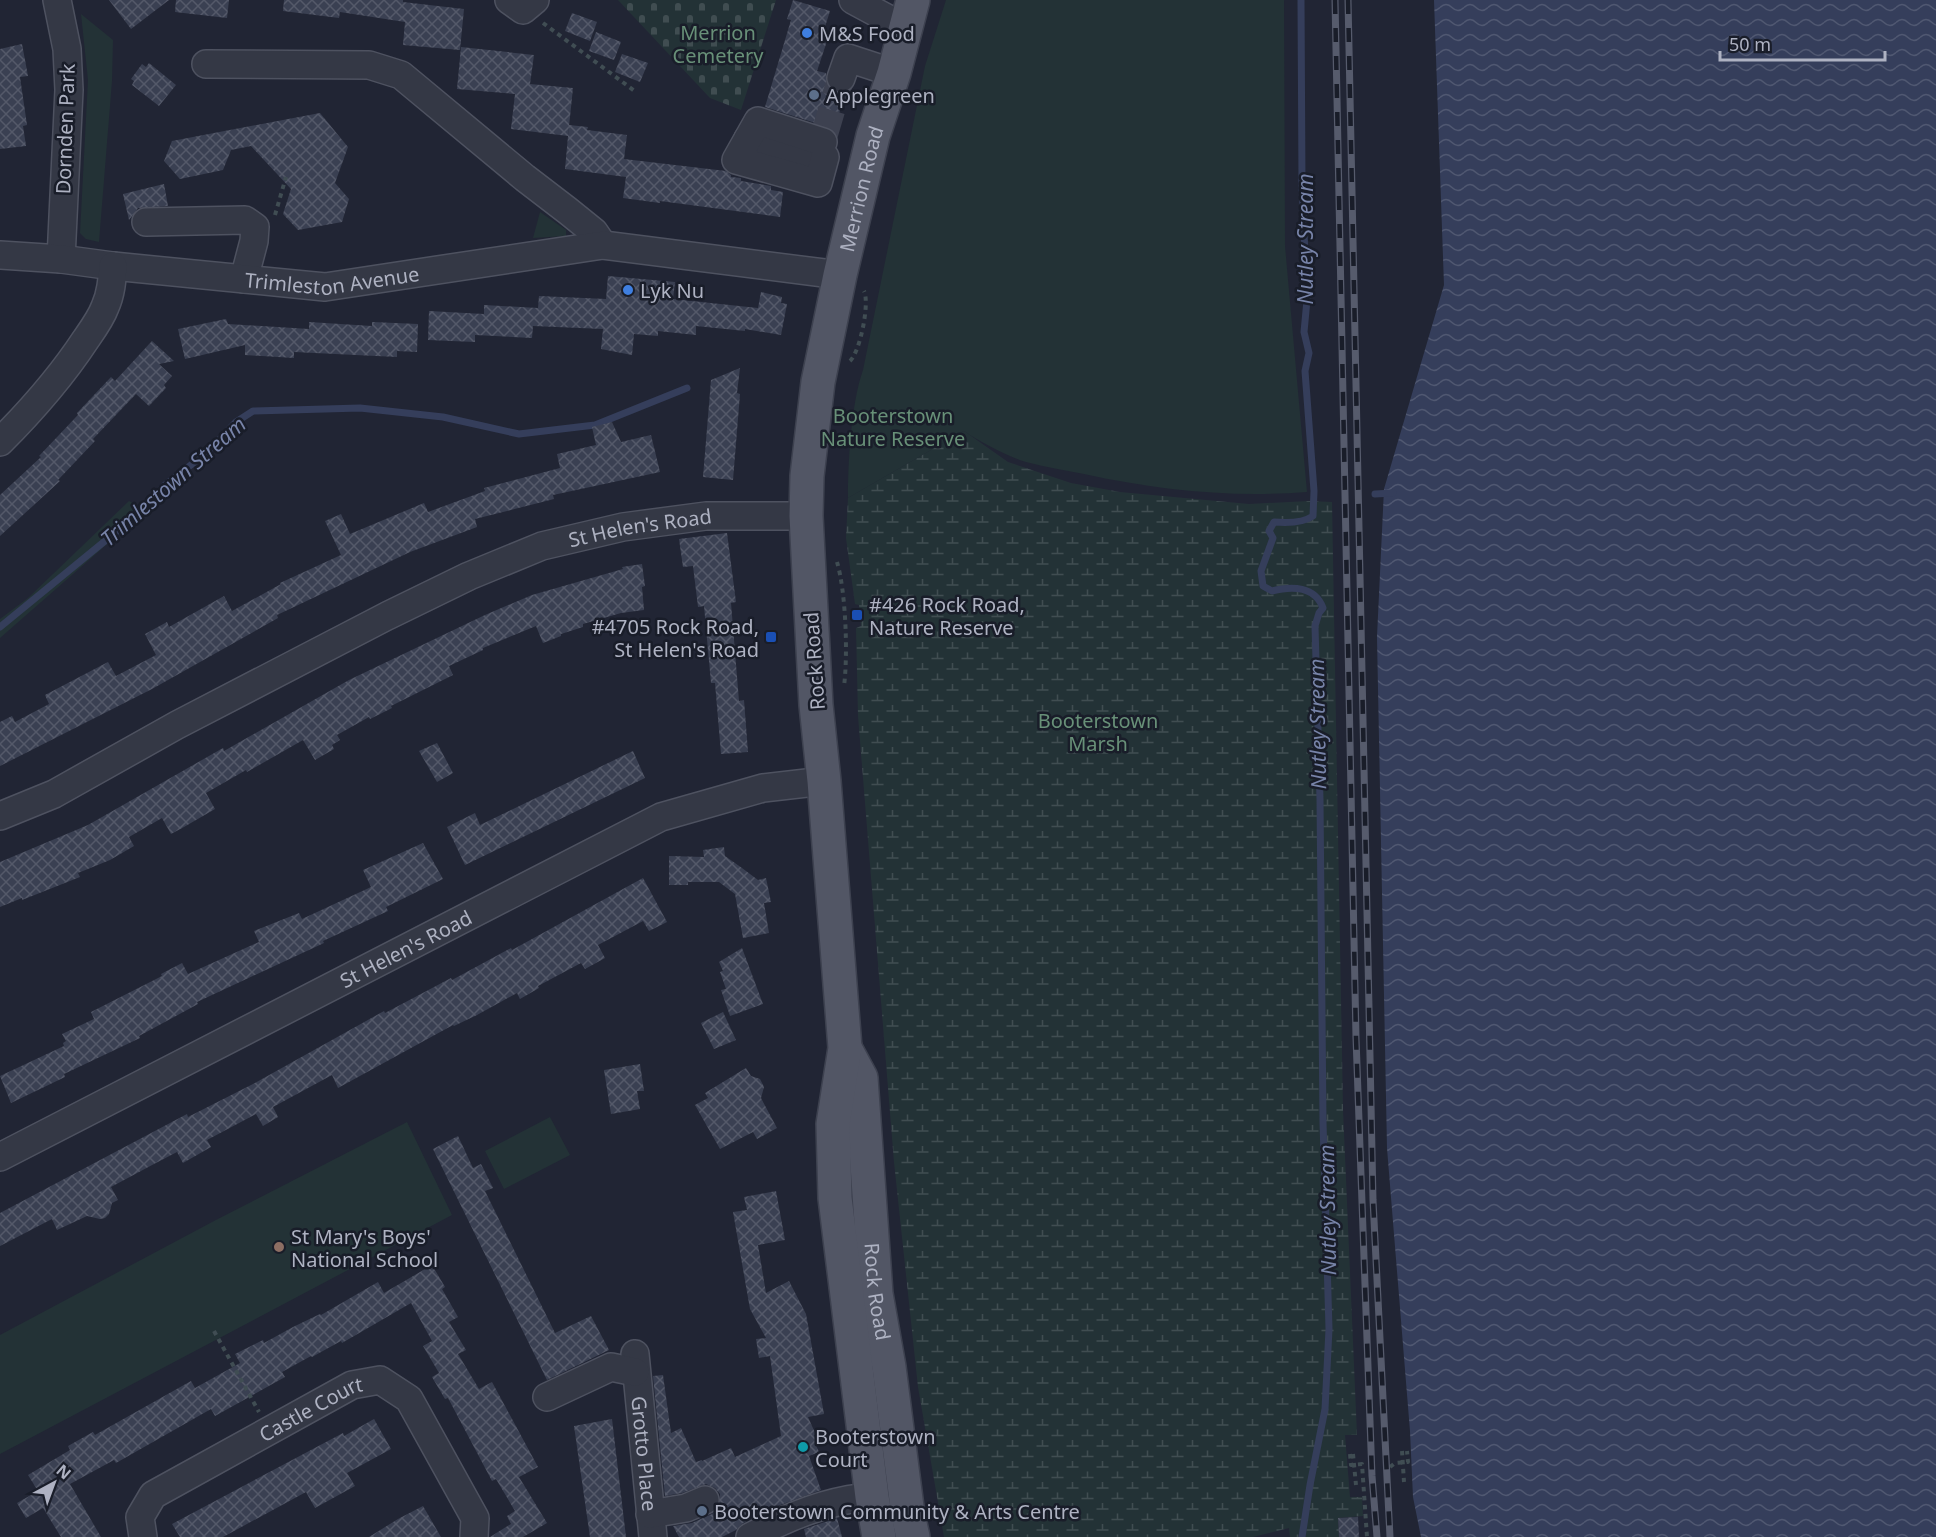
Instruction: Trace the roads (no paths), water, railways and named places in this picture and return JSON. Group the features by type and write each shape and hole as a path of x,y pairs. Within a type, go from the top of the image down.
{"main road":[{"name":"Merrion Road","path":"840,275 873,136 894,73 909,14"},
{"name":"Rock Road","path":"840,275 818,382 807,476 806,516 810,621 845,1048 833,1125 835,1198 879,1537"},
{"name":"Rock Road","path":"845,1048 861,1078 876,1294 889,1367 908,1515 913,1537"}],"street":[{"name":"Dornden Park","path":"57,0 67,49 69,90 61,259"},
{"path":"860,2 909,14"},
{"path":"841,78 848,58 894,73"},
{"path":"206,64 369,65 401,75 594,232 603,245"},
{"path":"823,148 818,183 736,160 758,122 823,148 865,171"},
{"path":"146,222 245,220 255,226 254,241 244,279"},
{"name":"Trimleston Avenue","path":"0,255 61,259 325,287 603,245 840,275"},
{"path":"0,442 34,409 72,360 96,323 105,307 112,284 113,266"},
{"name":"St Helen's Road","path":"0,816 54,794 177,725 387,616 469,576 542,546 623,527 706,516 806,516"},
{"name":"St Helen's Road","path":"0,1158 661,817 763,788 824,781"},
{"name":"Grotto Place","path":"547,1397 612,1367 635,1363 652,1525"},
{"name":"Castle Court","path":"143,1537 140,1517 153,1495 352,1385 380,1380 409,1400 475,1518 474,1537"},
{"path":"750,1537 792,1516 854,1498 872,1497"},
{"path":"652,1525 705,1500"}],"water":[{"path":"1434,0 1936,0 1936,1537 1421,1537 1413,1497 1410,1431 1387,1148 1377,637 1384,489 1444,285"}],"waterway":[{"name":"Nutley Stream","path":"1301,0 1302,186 1307,300 1304,332 1309,353 1305,371 1314,491 1313,516 1299,521 1274,522 1269,531 1273,538 1261,571 1263,586 1272,591 1287,588 1302,589 1314,595 1323,608 1315,626 1320,799 1323,1122 1329,1329 1325,1409 1302,1537"},
{"name":"Trimlestown Stream","path":"0,627 133,518 165,485 209,451 236,422 253,411 360,408 443,417 519,434 595,425 687,388"},
{"path":"1375,494 1393,493"}],"tunnel":[{"path":"824,136 841,78"}],"railway":[{"path":"1335,0 1356,1038 1372,1476 1377,1537"},
{"path":"1348,0 1373,1200 1390,1537"}],"place":[{"name":"M&S Food","path":"807,33"},
{"name":"Applegreen","path":"814,95"},
{"name":"Lyk Nu","path":"628,290"},
{"name":"#426 Rock Road, Nature Reserve","path":"857,615"},
{"name":"#4705 Rock Road, St Helen's Road","path":"771,637"},
{"name":"St Mary's Boys' National School","path":"279,1247"},
{"name":"Booterstown Court","path":"803,1447"},
{"name":"Booterstown Community & Arts Centre","path":"702,1511"}],"park label":[{"name":"Merrion Cemetery","path":"718,44"},
{"name":"Booterstown Nature Reserve","path":"893,426"},
{"name":"Booterstown Marsh","path":"1098,732"}]}
